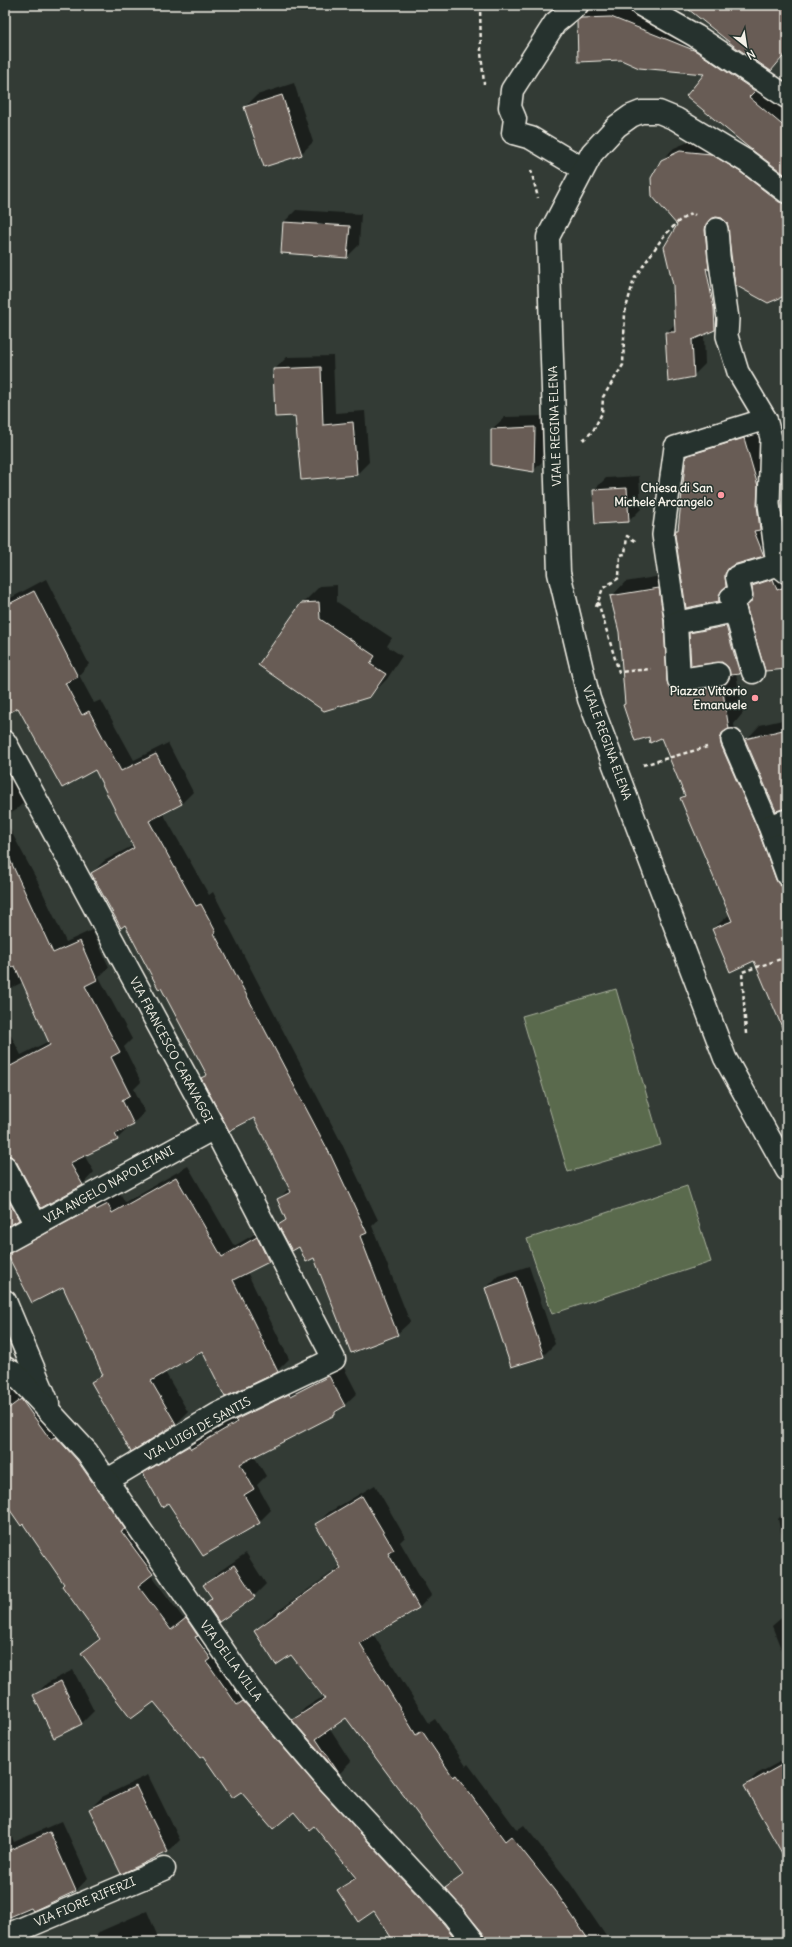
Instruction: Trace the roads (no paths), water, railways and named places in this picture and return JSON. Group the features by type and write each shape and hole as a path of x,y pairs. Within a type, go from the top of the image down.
{"street":[{"path":"577,5 555,23 512,90 510,107 516,119 513,134 531,138 583,169 592,153 617,126 632,116 650,111 659,112 676,119 746,161 787,192"},
{"path":"641,5 696,36 787,97"},
{"name":"VIALE REGINA ELENA","path":"583,169 548,237 559,573 589,698 725,1058 787,1170"},
{"path":"717,229 718,256 728,319 727,336 738,372 775,430 782,569 737,576 741,595 731,598 753,672"},
{"path":"718,674 679,680 676,623 663,535 675,448 775,430"},
{"path":"676,623 735,611"},
{"path":"732,740 778,823 787,876"},
{"name":"VIA FRANCESCO CARAVAGGI","path":"5,742 214,1128 334,1359"},
{"name":"VIA ANGELO NAPOLETANI","path":"5,1242 214,1128"},
{"path":"5,1167 36,1225"},
{"path":"5,1301 54,1417"},
{"name":"VIA LUIGI DE SANTIS","path":"106,1481 218,1414 334,1359"},
{"name":"VIA DELLA VILLA","path":"5,1368 14,1373 86,1452 251,1691 324,1776 453,1915 474,1942"},
{"name":"VIA FIORE RIFERZI","path":"5,1936 164,1869"}],"place":[{"name":"Chiesa di San Michele Arcangelo","path":"721,495"},
{"name":"Piazza Vittorio Emanuele","path":"755,698"}]}
